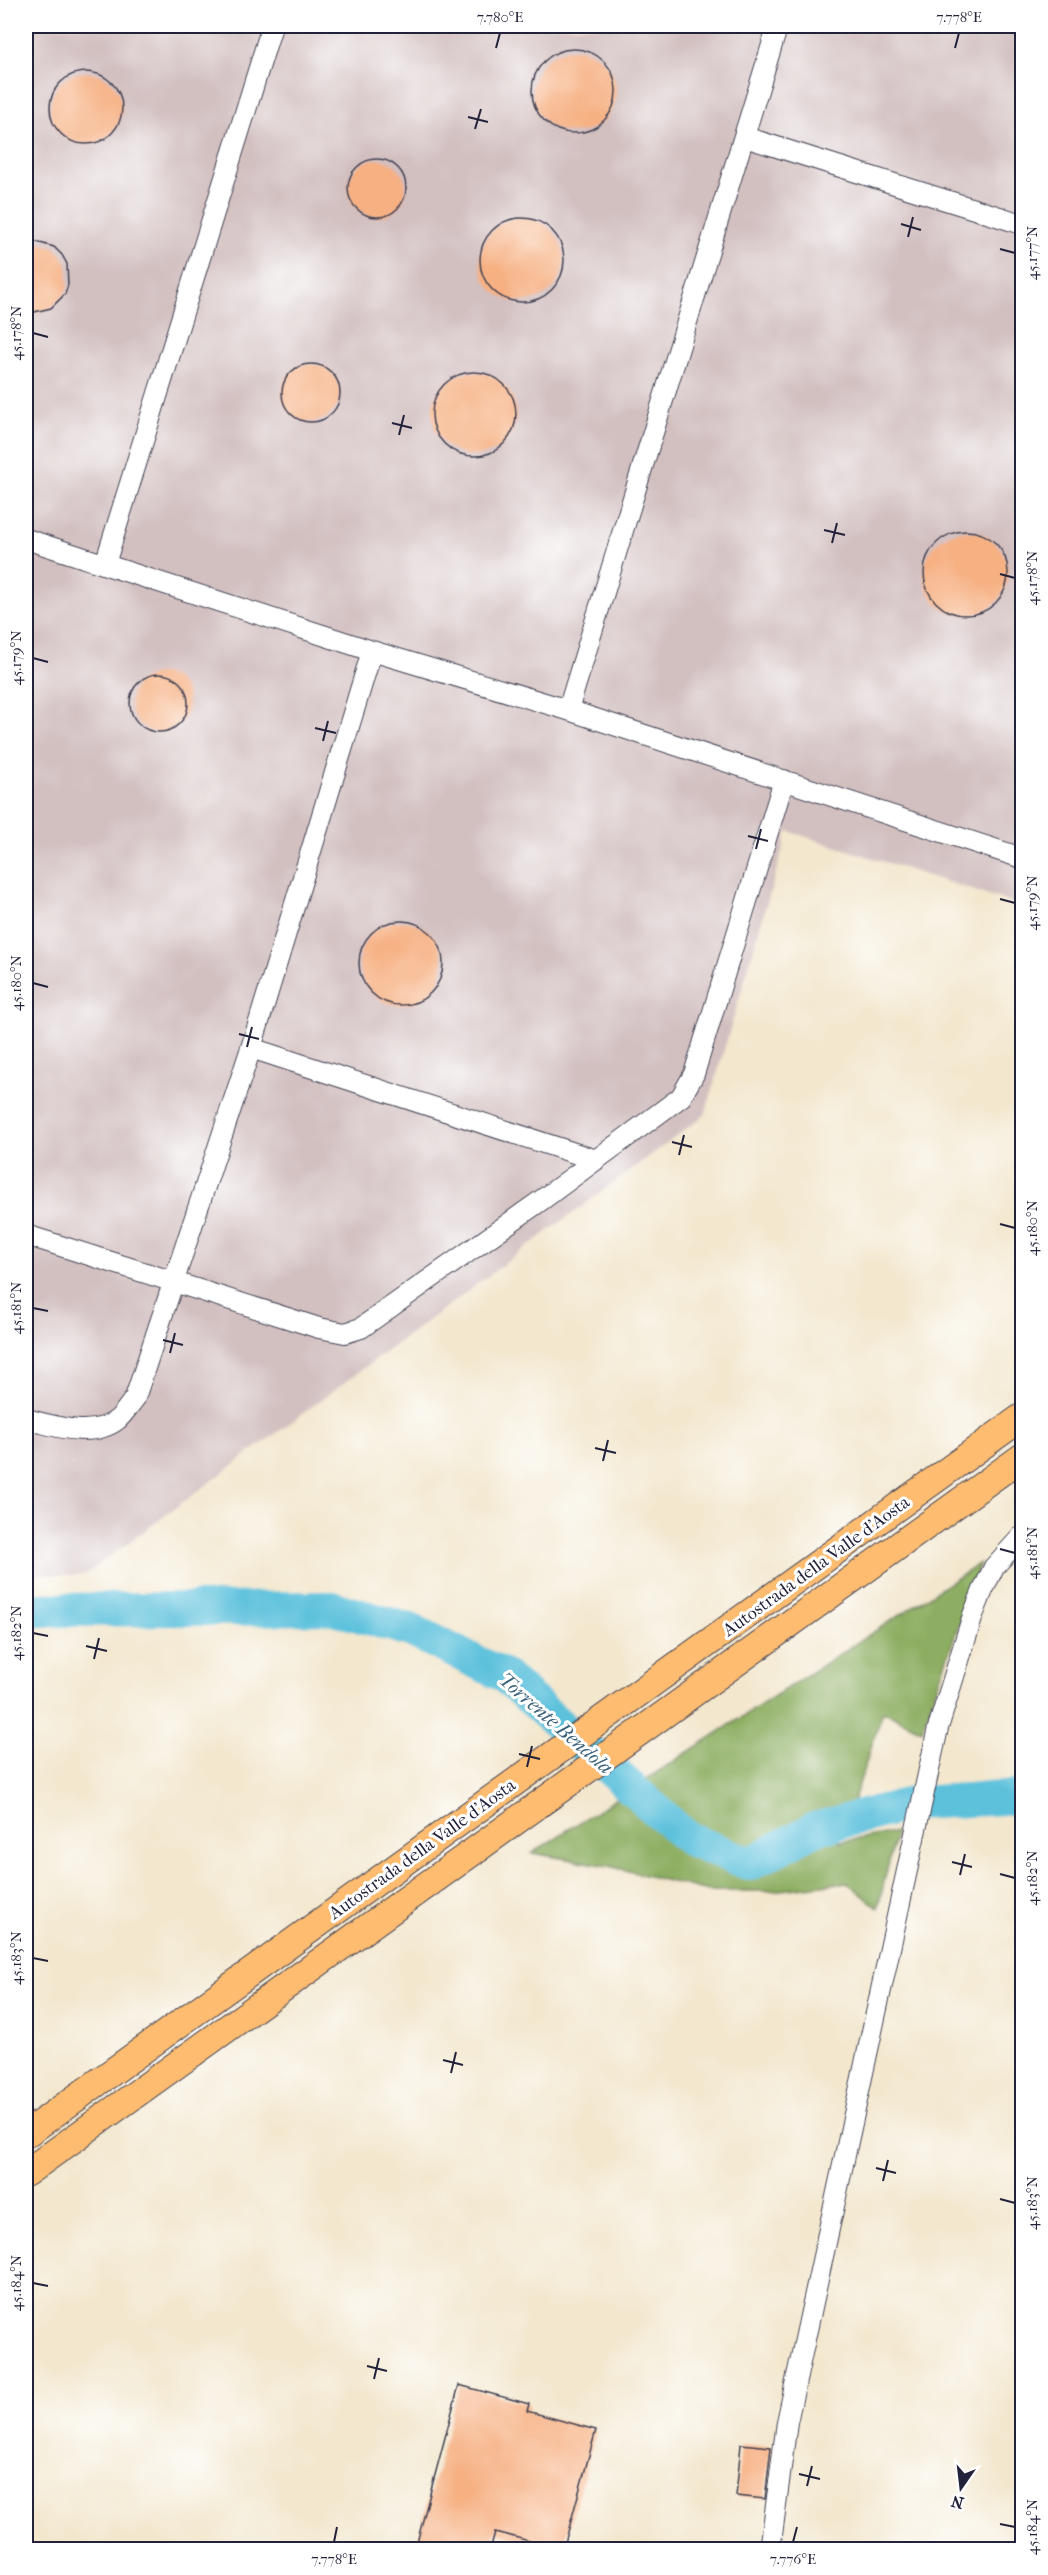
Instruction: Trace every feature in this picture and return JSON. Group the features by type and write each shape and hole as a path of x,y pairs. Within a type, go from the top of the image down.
{"highway":[{"name":"Autostrada della Valle d'Aosta","path":"26,2134 1023,1417"},
{"name":"Autostrada della Valle d'Aosta","path":"26,2173 1023,1457"}],"street":[{"path":"105,564 272,26"},
{"path":"568,710 745,137 775,35 775,26"},
{"path":"745,137 1023,224"},
{"path":"26,539 372,651 568,710 1023,858"},
{"path":"26,1419 53,1426 93,1430 117,1420 135,1398 251,1048 372,651"},
{"path":"26,1235 320,1328 345,1333 362,1328 681,1097 694,1074 784,780"},
{"path":"251,1048 596,1160"},
{"path":"770,2550 787,2422 938,1728 973,1615 994,1567 1023,1536"}],"shaded area":[{"path":"26,26 1022,26 1022,906 788,831 705,1115 85,1575 26,1575"}],"green space":[{"path":"980,1563 922,1730 883,1711 840,1842 896,1832 878,1908 847,1882 772,1891 708,1891 609,1866 532,1853"}],"building":[{"path":"574,49 590,52 604,61 613,75 616,91 613,107 604,121 590,130 574,133 558,130 544,121 535,107 532,91 535,75 544,61 558,52"},
{"path":"86,72 106,78 116,88 122,108 116,128 106,138 86,144 66,138 56,128 50,108 56,88 66,78"},
{"path":"371,159 383,159 398,167 406,182 406,194 398,209 383,217 371,217 356,209 348,194 348,182 356,167"},
{"path":"522,218 538,221 552,230 561,244 564,260 561,276 552,290 538,299 522,302 506,299 492,290 483,276 480,260 483,244 492,230 506,221"},
{"path":"33,241 54,247 62,255 67,264 68,285 65,294 51,308 26,314 26,242"},
{"path":"311,364 322,366 332,372 338,382 340,393 338,404 332,414 322,420 311,422 300,420 290,414 284,404 282,393 284,382 290,372 300,366"},
{"path":"474,372 490,375 504,384 513,398 516,414 513,430 504,444 490,453 474,456 458,453 444,444 435,430 432,414 435,398 444,384 458,375"},
{"path":"966,531 982,534 996,543 1005,557 1008,573 1005,589 996,603 982,612 966,615 950,612 936,603 927,589 924,573 927,557 936,543 950,534"},
{"path":"159,674 170,676 180,682 186,692 188,703 186,714 180,724 170,730 159,732 148,730 138,724 132,714 130,703 132,692 138,682 148,676"},
{"path":"401,921 417,924 431,933 440,947 443,963 440,979 431,993 417,1002 401,1005 385,1002 371,993 362,979 359,963 362,947 371,933 385,924"},
{"path":"459,2385 529,2404 527,2411 596,2430 563,2550 495,2532 490,2550 415,2550"},
{"path":"741,2444 771,2447 765,2499 736,2496"}],"waterway":[{"name":"Torrente Bendola","path":"26,1610 333,1608 410,1630 503,1675 689,1839 750,1864 814,1829 914,1803 1022,1797"}]}
